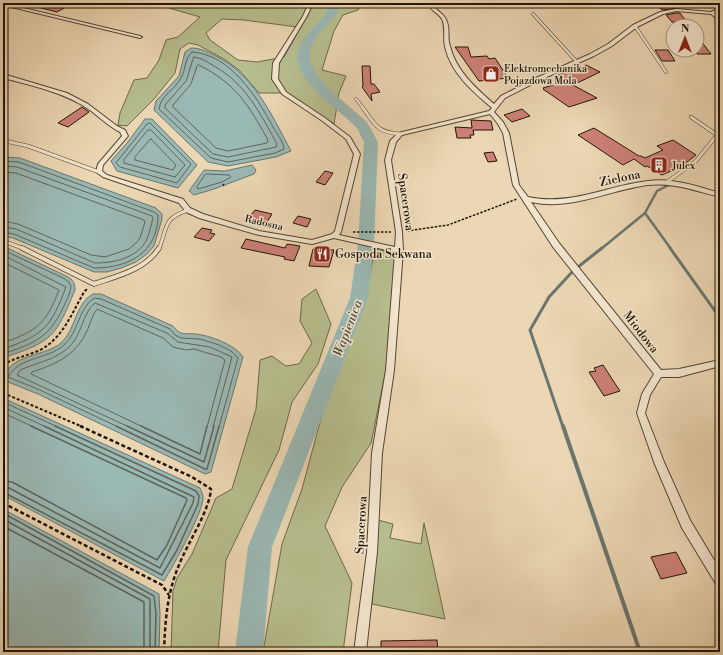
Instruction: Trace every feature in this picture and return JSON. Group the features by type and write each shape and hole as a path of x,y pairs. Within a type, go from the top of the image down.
{"street":[{"path":"311,3 306,16 276,63 275,79 284,93 348,138 357,154 338,232 334,236"},
{"name":"Miodowa","path":"430,3 432,9 445,20 447,46 455,66 469,85 492,109 506,133 516,185 556,245 659,374"},
{"path":"3,4 140,37"},
{"path":"400,134 492,109 503,97 610,45 635,26 662,13 682,10 712,13 720,9"},
{"path":"712,13 720,20"},
{"path":"3,76 65,94 86,105 115,127 123,131 125,136 100,165 99,172"},
{"name":"Spacerowa","path":"360,652 372,552 377,453 390,370 399,250 388,160 393,141 400,134"},
{"name":"Radosna","path":"99,172 105,176 181,201 188,210 202,216 258,233 312,242 334,236"},
{"name":"Zielona","path":"525,198 537,203 556,203 638,185 667,182 720,195"},
{"path":"334,236 399,250"},
{"path":"720,363 679,373 659,374 646,394 641,413 659,462 686,524 720,580"}],"lane":[{"path":"533,14 577,62"},
{"path":"635,26 666,72"},
{"path":"717,49 720,52"},
{"path":"356,99 379,129 386,133 400,134"},
{"path":"667,182 696,161 717,135 691,117"},
{"path":"5,141 28,146 99,172"},
{"path":"3,241 26,249 94,284 141,266 153,256 160,247 166,224 171,217 179,212 188,210"}],"path":[{"path":"353,232 398,232 448,226 500,205 525,198"},
{"path":"3,365 42,349 58,337 67,324 84,292 94,284"},
{"path":"3,393 34,405 192,478 212,489 210,500 177,570 169,595 166,608 164,652"},
{"path":"3,503 162,585 169,595"}],"green space":[{"path":"170,3 310,3 297,27 244,20 222,19 206,33 210,40 238,60 257,62 284,57 313,3 361,3 358,10 343,15 334,31 322,70 346,76 339,93 334,124 287,93 259,93 239,70 224,59 198,45 189,43 180,49 175,73 154,99 127,126 118,125 120,113 134,80 147,78 159,60 166,40 178,37 200,17 169,8 174,4"},
{"path":"375,249 389,252 396,261 386,370 371,443 342,487 325,526 352,583 343,652 263,652 282,544 302,489 323,411 363,308"},
{"path":"316,289 331,324 318,364 292,402 279,450 226,560 218,652 171,652 173,591 177,578 192,554 216,498 232,489 256,409 260,360 272,356 286,366 299,364 312,343 300,321 302,299"},
{"path":"378,520 393,524 390,538 421,544 424,523 445,619 372,604"}],"water":[{"path":"191,48 206,51 228,63 251,84 268,109 291,151 276,157 228,166 208,162 154,110 156,101 179,76 185,52"},
{"path":"145,119 152,119 197,165 178,188 117,171 111,161"},
{"path":"3,157 20,158 156,208 162,214 162,219 154,246 147,254 136,262 107,272 94,272 13,238 3,236"},
{"path":"252,165 256,170 254,174 194,195 189,191 204,170 225,171"},
{"path":"3,246 69,278 74,282 75,290 57,328 50,336 33,347 3,358"},
{"path":"93,294 101,294 173,326 180,333 201,335 222,341 235,348 243,357 211,472 205,474 38,394 3,380 6,372 12,365 28,357 54,348 61,343 70,331 79,310 87,298"},
{"path":"3,398 200,488 203,497 199,514 164,581 3,495"},
{"path":"3,509 159,594 159,652 3,652"}],"building":[{"path":"33,3 73,3 57,12 33,6"},
{"path":"656,3 684,3 678,8 662,10"},
{"path":"680,13 684,18 669,18 666,15"},
{"path":"705,46 711,54 705,54"},
{"path":"455,47 468,47 471,57 487,56 489,59 495,58 508,78 479,81"},
{"path":"655,50 665,50 665,58 673,58 675,61 662,61"},
{"path":"586,65 600,72 573,85 597,98 569,107 543,89 563,82 555,77 574,67 579,69"},
{"path":"362,66 370,66 371,84 374,84 380,92 371,94 372,101 362,87"},
{"path":"82,107 89,112 68,127 58,123"},
{"path":"522,109 530,116 512,122 504,115"},
{"path":"471,120 491,121 493,130 473,130 474,135 470,135 471,138 457,138 455,127 472,128"},
{"path":"594,128 639,156 645,158 663,150 657,146 673,140 696,155 682,166 662,175 647,166 645,167 634,159 623,165 578,135"},
{"path":"493,152 497,161 488,162 484,153"},
{"path":"325,171 333,173 325,185 316,182"},
{"path":"255,210 272,214 267,222 249,217"},
{"path":"298,216 311,219 307,227 293,223"},
{"path":"202,228 212,230 210,233 215,234 209,241 194,237"},
{"path":"246,239 285,248 287,244 300,246 294,261 284,259 285,257 241,248"},
{"name":"Gospoda Sekwana","path":"313,249 334,250 329,267 309,266"},
{"path":"603,365 620,391 604,396 589,372 596,371 594,368"},
{"path":"676,552 687,573 661,579 651,557"},
{"path":"437,640 438,652 381,652 381,641"}],"waterway":[{"name":"Wapienica","path":"249,652 260,547 359,298 366,244 371,142 362,125 324,92 311,76 304,62 304,49 311,36 332,14 335,3"},
{"path":"645,213 657,191 669,185"},
{"path":"601,249 645,213"},
{"path":"645,213 671,249"},
{"path":"578,267 602,248"},
{"path":"670,248 720,318"},
{"path":"563,427 530,330 549,297 573,271"},
{"path":"563,426 640,652"}],"place":[{"name":"Elektromechanika Pojazdowa Mola","path":"491,74"},
{"name":"Julex","path":"659,165"},
{"name":"Gospoda Sekwana","path":"322,254"}]}
